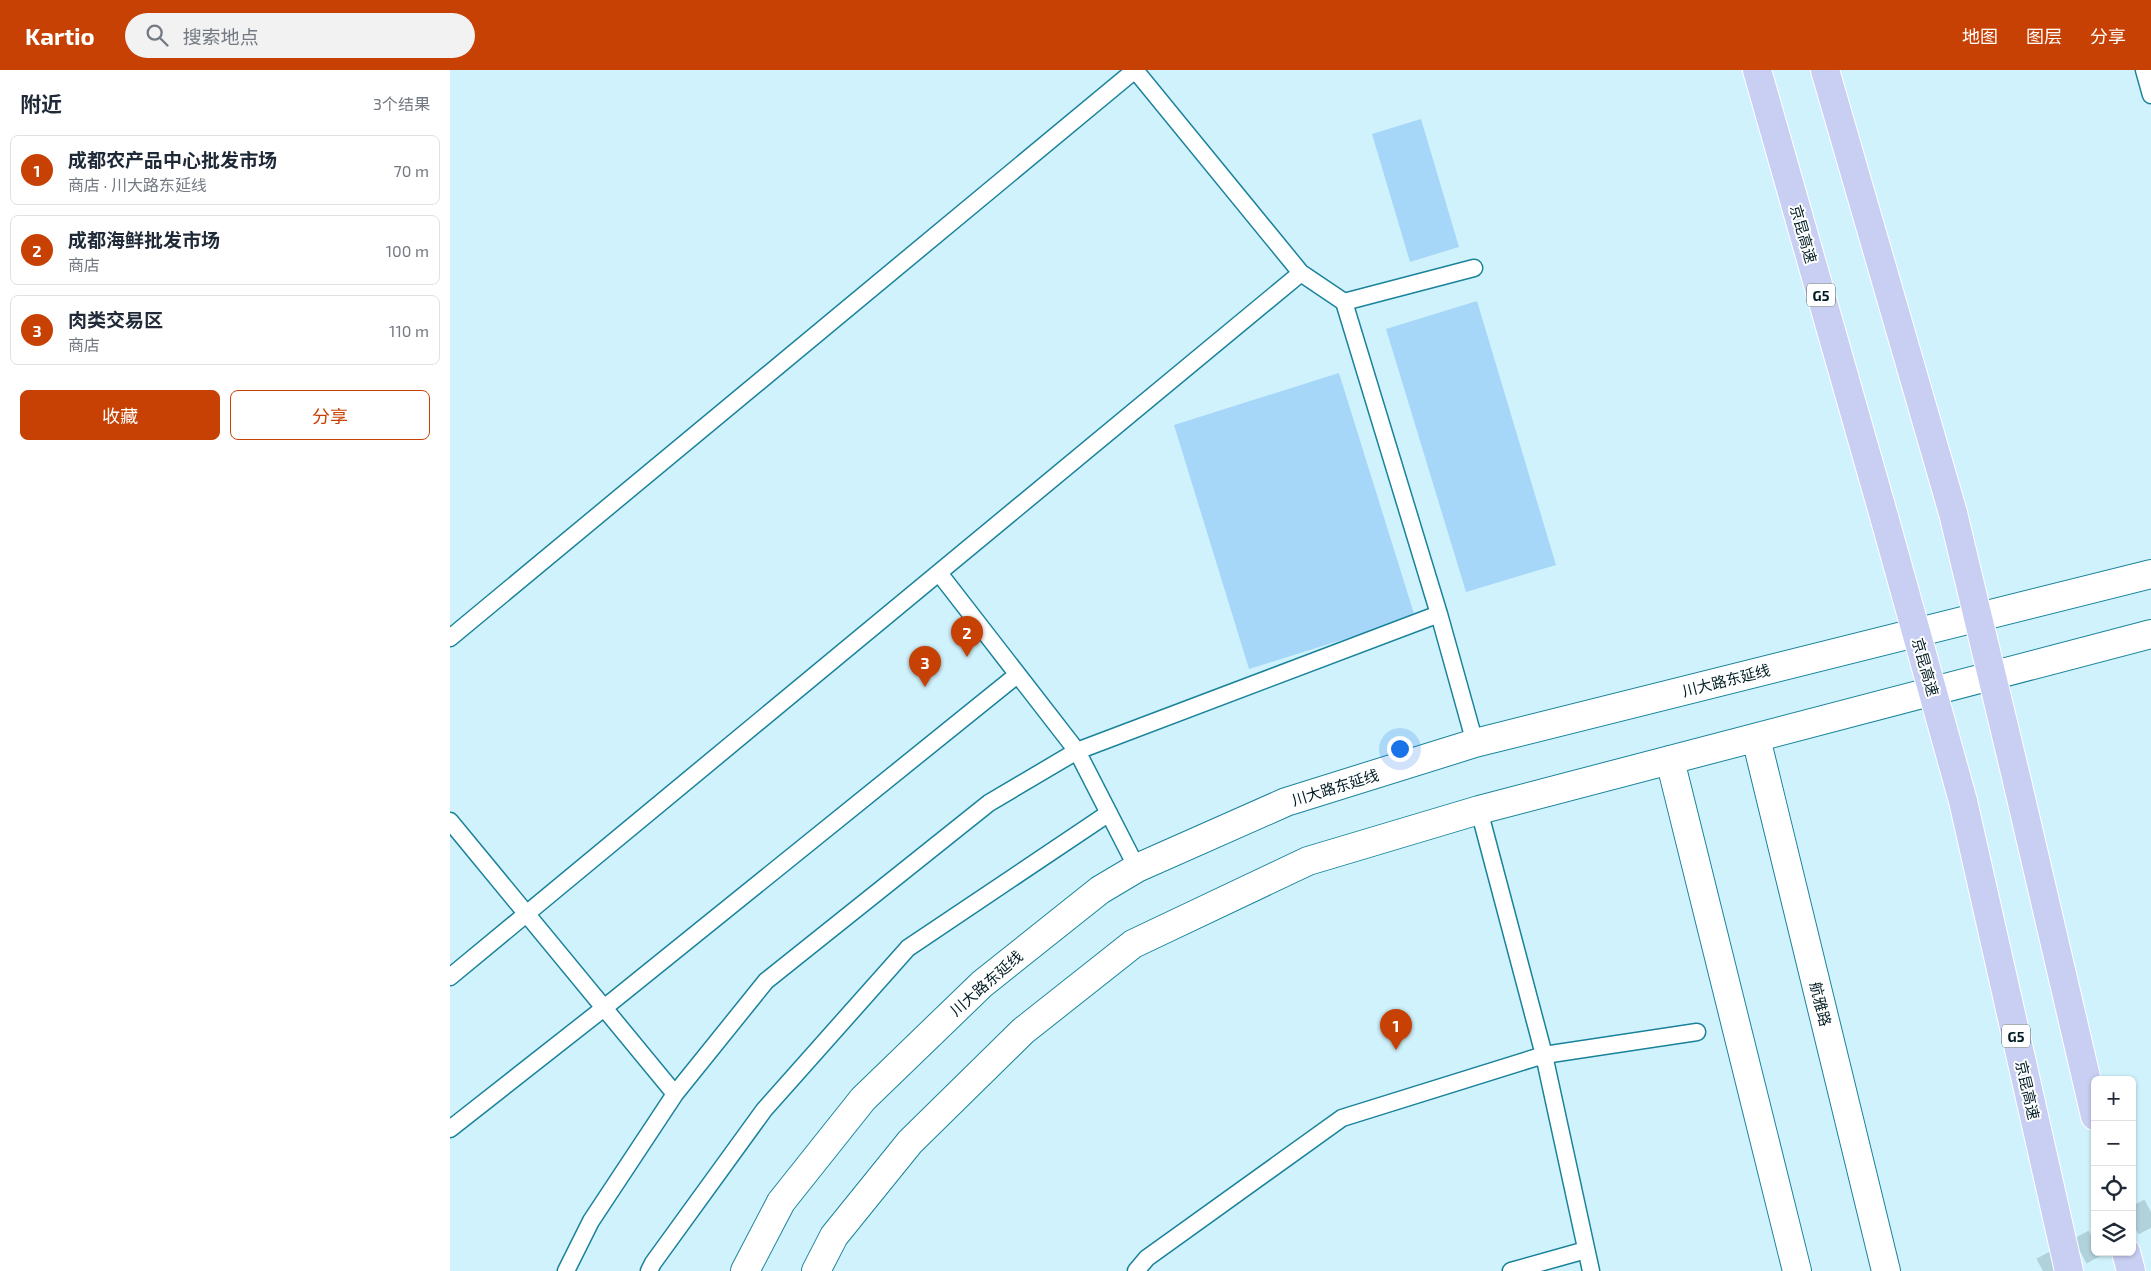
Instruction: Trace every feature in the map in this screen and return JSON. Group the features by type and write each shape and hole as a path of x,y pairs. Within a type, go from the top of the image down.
{"highway":[{"name":"京昆高速","path":"1757,70 1963,801 2069,1271"},
{"path":"1826,70 1953,513 2091,1099"},
{"path":"2127,1256 2131,1271"}],"main road":[{"name":"川大路东延线","path":"746,1271 781,1202 863,1099 982,984 1100,890 1137,868 1286,802 1475,744 2151,574"},
{"path":"816,1271 834,1236 910,1142 1023,1031 1133,944 1308,861 1479,810 2151,634"},
{"name":"航雅路","path":"1756,738 1886,1271"},
{"path":"1670,760 1797,1271"}],"lane":[{"path":"450,638 1135,70 1301,273 1344,302 1439,614 1475,744"},
{"path":"2144,70 2151,95"},
{"path":"1344,302 1474,268"},
{"path":"450,977 1301,273"},
{"path":"938,573 1077,751 1137,868"},
{"path":"566,1271 591,1222 675,1094 766,981 989,803 1077,751 1439,614"},
{"path":"450,1129 604,1008 1018,675"},
{"path":"1479,810 1544,1055 1591,1271"},
{"path":"649,1271 764,1110 908,948 1109,813"},
{"path":"450,821 675,1094"},
{"path":"1136,1271 1147,1258 1342,1118 1544,1055 1697,1032"},
{"path":"1511,1271 1586,1250"}],"building":[{"path":"1421,119 1459,247 1410,262 1372,134"},
{"path":"1477,301 1556,565 1466,592 1386,329"},
{"path":"1339,373 1415,617 1249,669 1174,425"}],"tunnel":[{"path":"2136,1220 2151,1212"},
{"path":"2043,1271 2091,1245"}],"place":[{"name":"成都海鲜批发市场","path":"967,657"},
{"name":"肉类交易区","path":"925,687"},
{"name":"成都农产品中心批发市场","path":"1396,1050"}]}
